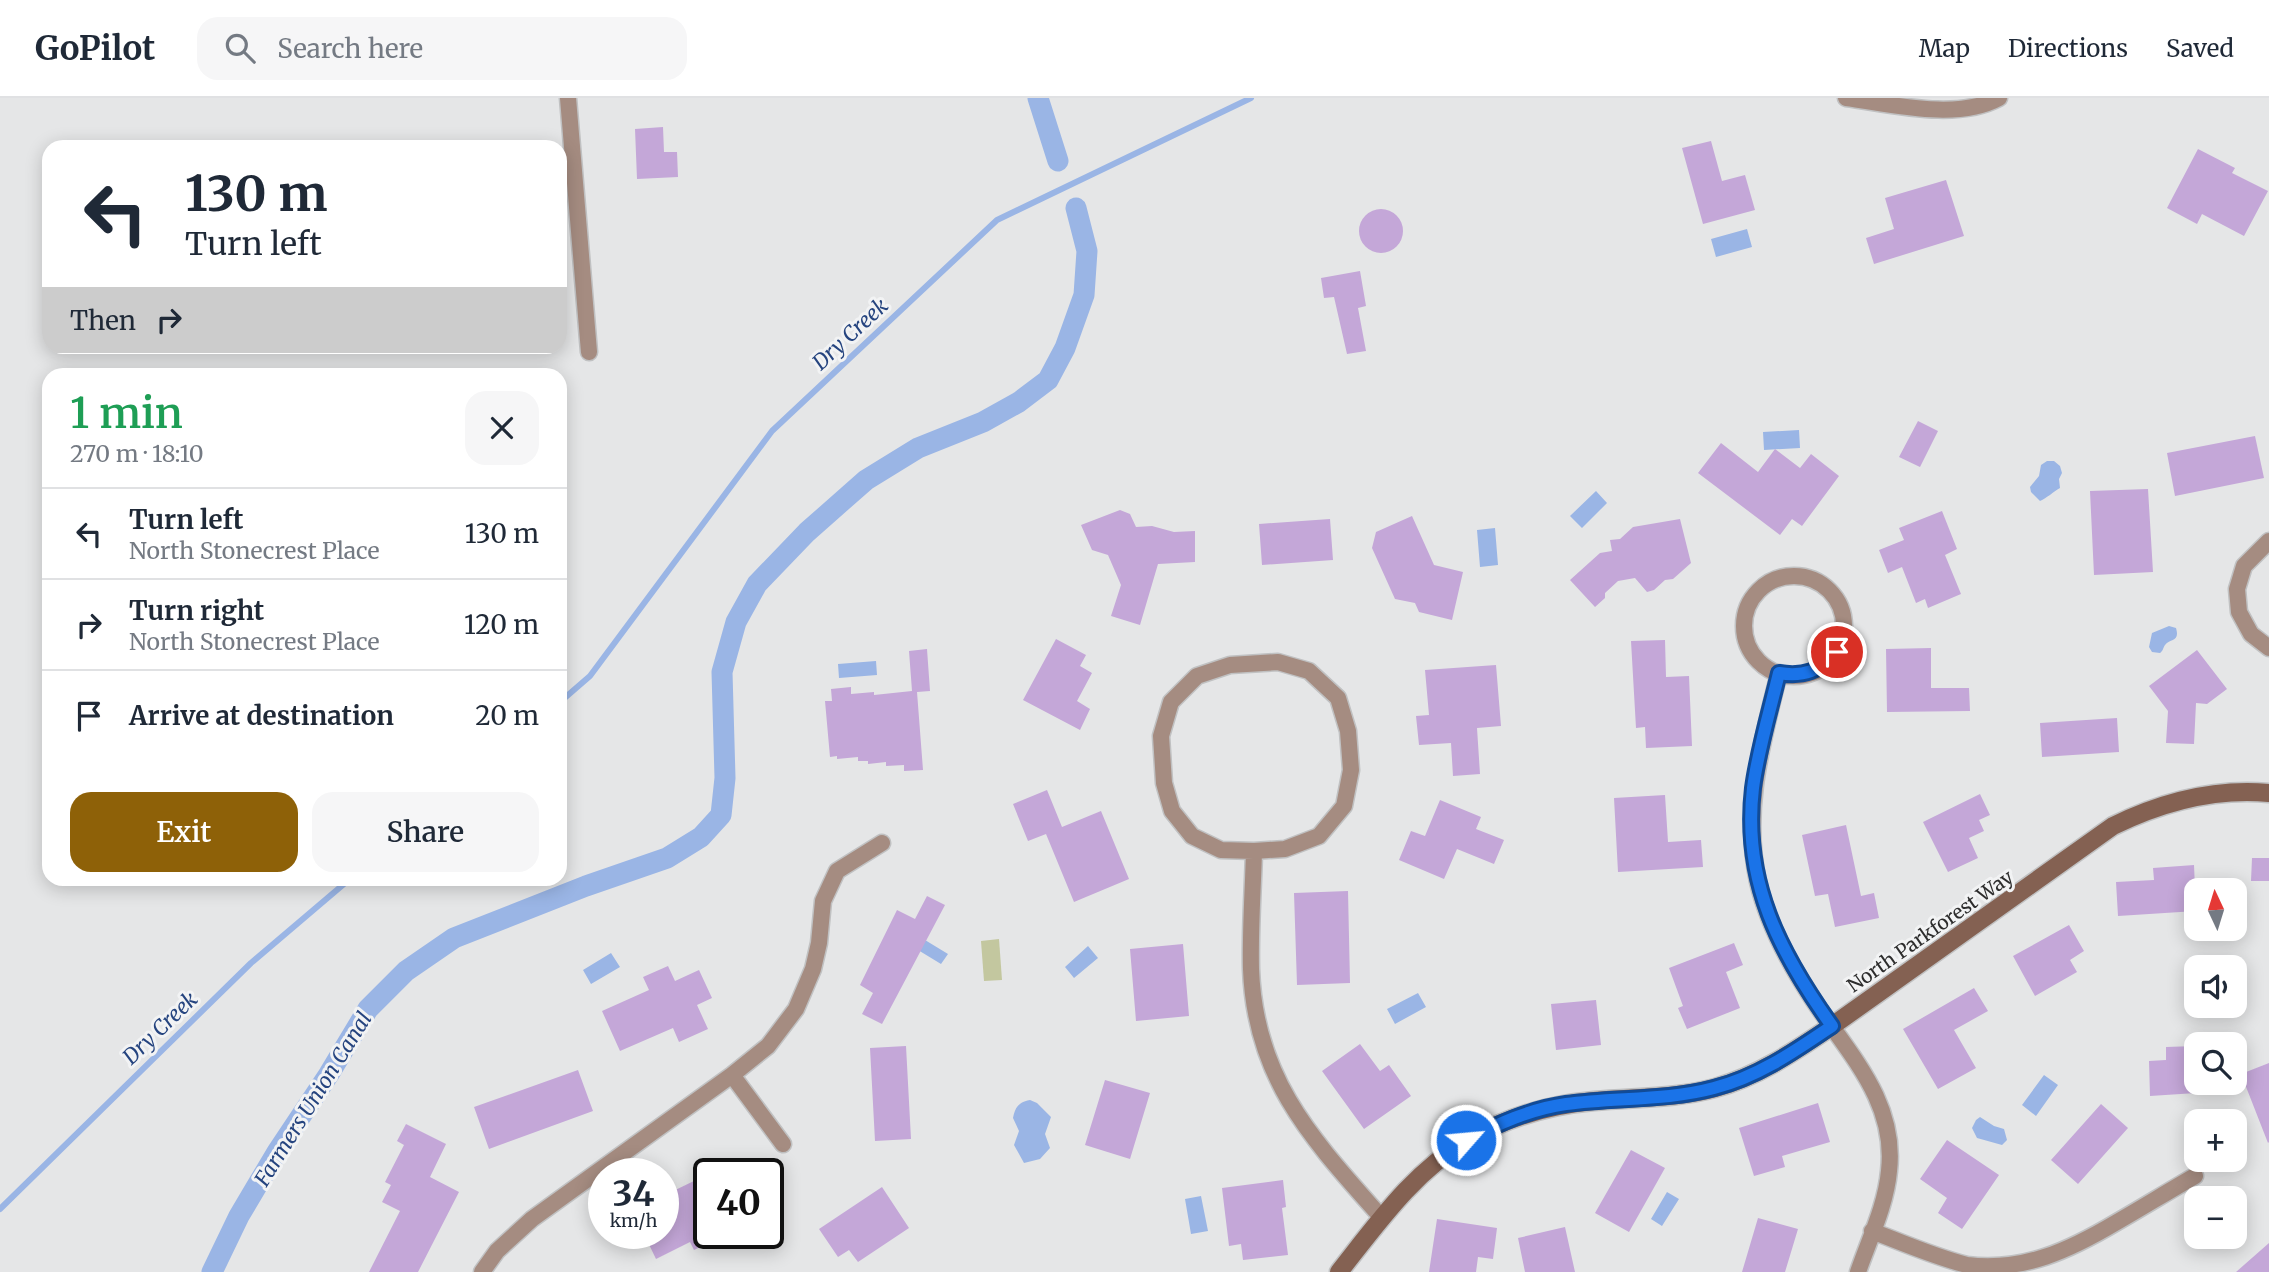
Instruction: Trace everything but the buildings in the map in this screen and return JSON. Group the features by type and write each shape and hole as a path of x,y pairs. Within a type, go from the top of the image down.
{"street":[{"path":"568,98 589,352"},
{"path":"1846,98 1935,109 1969,108 1999,98"},
{"path":"2269,541 2244,566 2236,589 2239,612 2250,634 2269,648"},
{"path":"1785,576 1801,576 1817,581 1831,591 1840,605 1845,620 1844,637 1837,652 1826,665 1812,673 1796,676 1779,673 1753,654 1746,639 1744,623 1748,607 1757,593 1769,582 1785,576"},
{"path":"1278,662 1309,671 1338,698 1348,731 1351,770 1344,806 1319,836 1285,849 1254,851 1221,850 1192,836 1172,811 1164,783 1161,736 1171,702 1196,676 1230,664 1278,662"},
{"path":"1779,673 1753,790 1754,860 1765,906 1783,949 1870,1082 1881,1103 1887,1125 1889,1172 1858,1272"},
{"name":"North Parkforest Way","path":"1339,1272 1407,1188 1433,1164 1466,1140 1498,1124 1564,1104 1673,1096 1715,1088 1754,1074 1787,1057 1832,1026 2113,826 2171,802 2201,795 2230,792 2269,793"},
{"path":"482,1272 497,1251 532,1219 733,1075 768,1045 796,1009 813,969 819,943 823,901 837,872 882,843"},
{"path":"1254,851 1251,969 1256,1012 1268,1057 1284,1094 1307,1131 1382,1218"},
{"path":"733,1075 783,1144"},
{"path":"1872,1231 1969,1265 1992,1268 2032,1265 2076,1247 2194,1176"}],"green space":[{"path":"999,939 1002,980 984,981 981,941"}],"water":[{"path":"1747,229 1752,247 1716,257 1711,239"},
{"path":"1799,430 1800,448 1764,450 1763,432"},
{"path":"2054,461 2060,466 2060,488 2040,501 2030,487 2039,476 2041,465"},
{"path":"1596,491 1607,503 1582,528 1570,516"},
{"path":"1495,528 1498,565 1480,567 1477,530"},
{"path":"2169,626 2176,628 2176,638 2165,645 2160,653 2152,652 2149,647 2152,633"},
{"path":"876,661 877,675 839,678 838,664"},
{"path":"925,940 948,954 941,964 918,950"},
{"path":"1088,946 1098,958 1074,978 1065,967"},
{"path":"611,953 620,967 591,984 583,970"},
{"path":"1418,993 1426,1007 1395,1024 1387,1009"},
{"path":"2044,1075 2058,1085 2036,1116 2022,1105"},
{"path":"1030,1100 1051,1117 1045,1134 1050,1148 1040,1159 1024,1163 1014,1145 1019,1131 1013,1118 1018,1106"},
{"path":"1980,1117 2004,1129 2007,1140 2002,1145 1977,1138 1972,1128"},
{"path":"1667,1192 1679,1199 1662,1226 1651,1219"},
{"path":"1201,1196 1208,1231 1191,1234 1185,1199"}],"waterway":[{"name":"Farmers Union Canal","path":"1038,98 1058,161"},
{"name":"Dry Creek","path":"567,696 590,676 772,431 997,220 1251,98"},
{"name":"Farmers Union Canal","path":"212,1272 239,1216 368,1009 406,971 454,938 586,886 667,858 701,837 721,815 725,778 722,672 736,622 757,584 807,532 866,480 918,448 983,422 1019,402 1048,380 1065,348 1084,295 1087,251 1076,208"},
{"name":"Dry Creek","path":"0,1209 251,963 342,886"}],"route":[{"path":"1466,1140 1498,1124 1564,1104 1673,1096 1715,1088 1754,1074 1787,1057 1832,1026 1814,1001 1773,928 1758,883 1751,814 1756,767 1779,673 1796,676 1812,673 1826,665 1837,652"}]}
